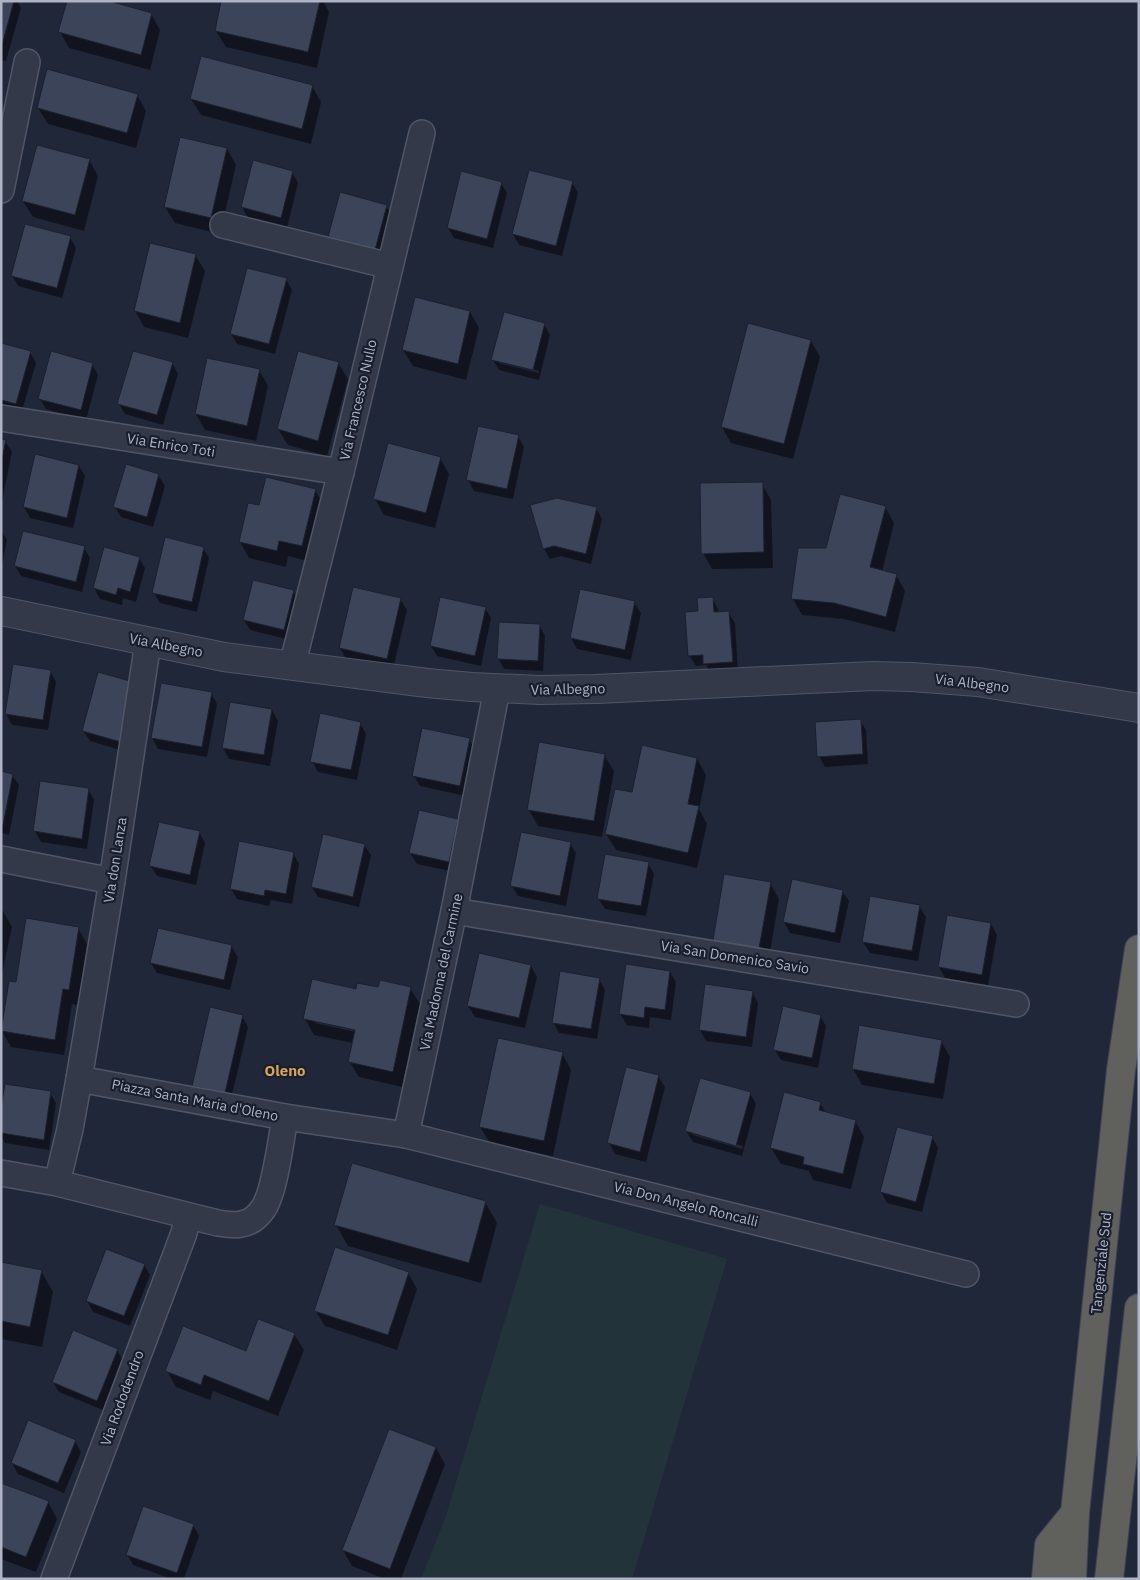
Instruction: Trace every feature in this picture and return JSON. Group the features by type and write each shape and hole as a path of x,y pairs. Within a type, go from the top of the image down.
{"highway":[{"name":"Tangenziale Sud","path":"1072,1579 1075,1513 1122,1070 1139,949"},
{"path":"1109,1579 1139,1308"},
{"path":"1046,1579 1049,1545 1075,1513"}],"street":[{"path":"1,190 27,62"},
{"name":"Via Francesco Nullo","path":"292,666 341,472 422,133"},
{"path":"223,225 390,266"},
{"name":"Via Enrico Toti","path":"1,418 341,472"},
{"name":"Via Albegno","path":"1,611 224,656 447,685 497,689 596,689 896,676 964,680 1127,706"},
{"name":"Via don Lanza","path":"79,1079 112,881 148,642"},
{"name":"Via Madonna del Carmine","path":"406,1135 454,911 497,689"},
{"path":"1,859 112,881"},
{"name":"Via San Domenico Savio","path":"454,911 1016,1004"},
{"path":"57,1183 70,1129 79,1079"},
{"name":"Piazza Santa Maria d'Oleno","path":"1,1174 57,1183 218,1223 241,1224 250,1221 263,1209 269,1196 285,1117 79,1079"},
{"path":"285,1117 406,1135"},
{"name":"Via Don Angelo Roncalli","path":"406,1135 966,1274"},
{"name":"Via Rododendro","path":"54,1579 188,1216"}],"shaded area":[{"path":"540,1204 727,1259 632,1579 421,1579 445,1519"}],"building":[{"path":"1,1 14,1 1,49"},
{"path":"67,1 109,1 152,13 141,55 58,32"},
{"path":"221,1 320,1 308,52 215,31"},
{"path":"201,56 313,85 302,129 190,99"},
{"path":"47,69 138,94 127,133 37,108"},
{"path":"180,137 227,148 211,218 164,207"},
{"path":"37,145 90,159 75,215 22,201"},
{"path":"253,160 293,171 281,218 241,207"},
{"path":"529,170 573,181 556,246 512,234"},
{"path":"461,171 502,182 487,239 447,228"},
{"path":"340,192 387,205 375,250 328,237"},
{"path":"25,224 71,236 57,288 11,276"},
{"path":"150,243 196,254 180,323 134,311"},
{"path":"247,268 287,278 269,344 230,334"},
{"path":"415,297 470,311 458,364 402,350"},
{"path":"504,312 545,323 533,370 491,360"},
{"path":"748,323 811,340 784,444 721,427"},
{"path":"1,343 31,351 16,404 1,400"},
{"path":"51,351 93,363 81,410 38,399"},
{"path":"133,351 173,362 157,415 117,404"},
{"path":"298,351 339,362 318,441 277,429"},
{"path":"207,358 260,369 247,426 195,414"},
{"path":"478,426 519,435 507,489 466,480"},
{"path":"1,439 6,440 1,464"},
{"path":"388,443 441,457 426,513 373,499"},
{"path":"35,454 79,465 67,518 23,507"},
{"path":"126,464 159,474 147,517 113,507"},
{"path":"266,477 316,489 302,546 279,541 277,551 239,542 248,503 259,505"},
{"path":"763,482 764,552 701,554 700,483"},
{"path":"840,494 886,506 870,567 897,574 886,617 834,603 791,599 798,548 826,548"},
{"path":"557,498 597,507 586,554 554,546 543,549 530,505"},
{"path":"23,531 85,546 76,582 14,566"},
{"path":"165,537 204,547 192,602 152,593"},
{"path":"104,547 140,557 130,592 118,588 116,595 93,588"},
{"path":"253,580 294,590 284,630 243,620"},
{"path":"353,587 401,598 387,659 339,648"},
{"path":"580,589 635,601 625,650 570,638"},
{"path":"440,597 486,607 475,656 430,646"},
{"path":"713,597 714,612 729,611 733,662 703,664 703,655 688,656 685,612 698,611 697,598"},
{"path":"499,622 540,624 538,661 497,659"},
{"path":"13,664 51,670 43,720 5,714"},
{"path":"98,672 137,683 121,742 82,731"},
{"path":"161,683 212,692 202,747 151,738"},
{"path":"230,702 272,709 264,755 222,748"},
{"path":"320,713 361,722 351,770 310,762"},
{"path":"861,719 863,754 817,757 815,722"},
{"path":"422,728 470,738 460,786 412,776"},
{"path":"539,742 605,754 594,821 527,810"},
{"path":"642,745 697,758 688,804 699,806 688,853 605,834 615,789 632,792"},
{"path":"1,771 13,774 3,825 1,824"},
{"path":"40,781 89,788 82,839 33,831"},
{"path":"419,810 458,819 449,862 409,853"},
{"path":"159,822 200,831 190,875 149,866"},
{"path":"521,832 571,842 560,896 510,886"},
{"path":"323,834 365,844 353,897 311,887"},
{"path":"239,841 294,852 286,894 265,890 264,896 230,889"},
{"path":"605,854 649,862 641,906 597,899"},
{"path":"724,874 771,882 758,954 712,946"},
{"path":"792,879 843,890 835,933 783,922"},
{"path":"870,896 920,905 912,951 862,942"},
{"path":"947,915 991,923 982,975 938,967"},
{"path":"26,918 79,927 69,990 63,989 55,1040 1,1031 9,981 16,982"},
{"path":"158,928 232,945 224,980 150,963"},
{"path":"479,953 531,965 519,1018 467,1006"},
{"path":"626,964 670,971 665,1010 645,1007 644,1018 619,1014"},
{"path":"560,971 600,978 591,1029 552,1023"},
{"path":"312,979 356,989 357,983 378,987 380,980 411,987 393,1072 348,1062 355,1030 303,1019"},
{"path":"705,984 753,991 746,1037 699,1030"},
{"path":"783,1006 821,1015 812,1058 773,1050"},
{"path":"210,1007 243,1015 225,1093 192,1086"},
{"path":"859,1025 942,1040 934,1084 852,1069"},
{"path":"498,1038 563,1052 544,1141 479,1127"},
{"path":"626,1067 659,1075 640,1152 607,1143"},
{"path":"700,1078 751,1092 736,1146 685,1131"},
{"path":"5,1084 51,1091 44,1140 1,1133 1,1107"},
{"path":"784,1092 821,1102 819,1110 856,1120 843,1174 803,1164 804,1157 770,1148"},
{"path":"897,1127 933,1136 916,1202 880,1192"},
{"path":"352,1163 486,1201 469,1263 334,1225"},
{"path":"335,1247 409,1272 388,1335 314,1311"},
{"path":"106,1249 145,1264 124,1316 86,1301"},
{"path":"1,1262 42,1270 30,1327 1,1321"},
{"path":"258,1319 295,1333 269,1401 204,1375 201,1385 165,1371 183,1326 246,1351"},
{"path":"73,1330 118,1349 97,1401 52,1382"},
{"path":"28,1420 76,1440 58,1483 11,1463"},
{"path":"389,1429 436,1447 390,1569 342,1550"},
{"path":"1,1483 49,1501 26,1557 1,1547"},
{"path":"143,1506 194,1524 177,1573 126,1555"}],"district":[{"name":"Oleno","path":"285,1071"}]}
